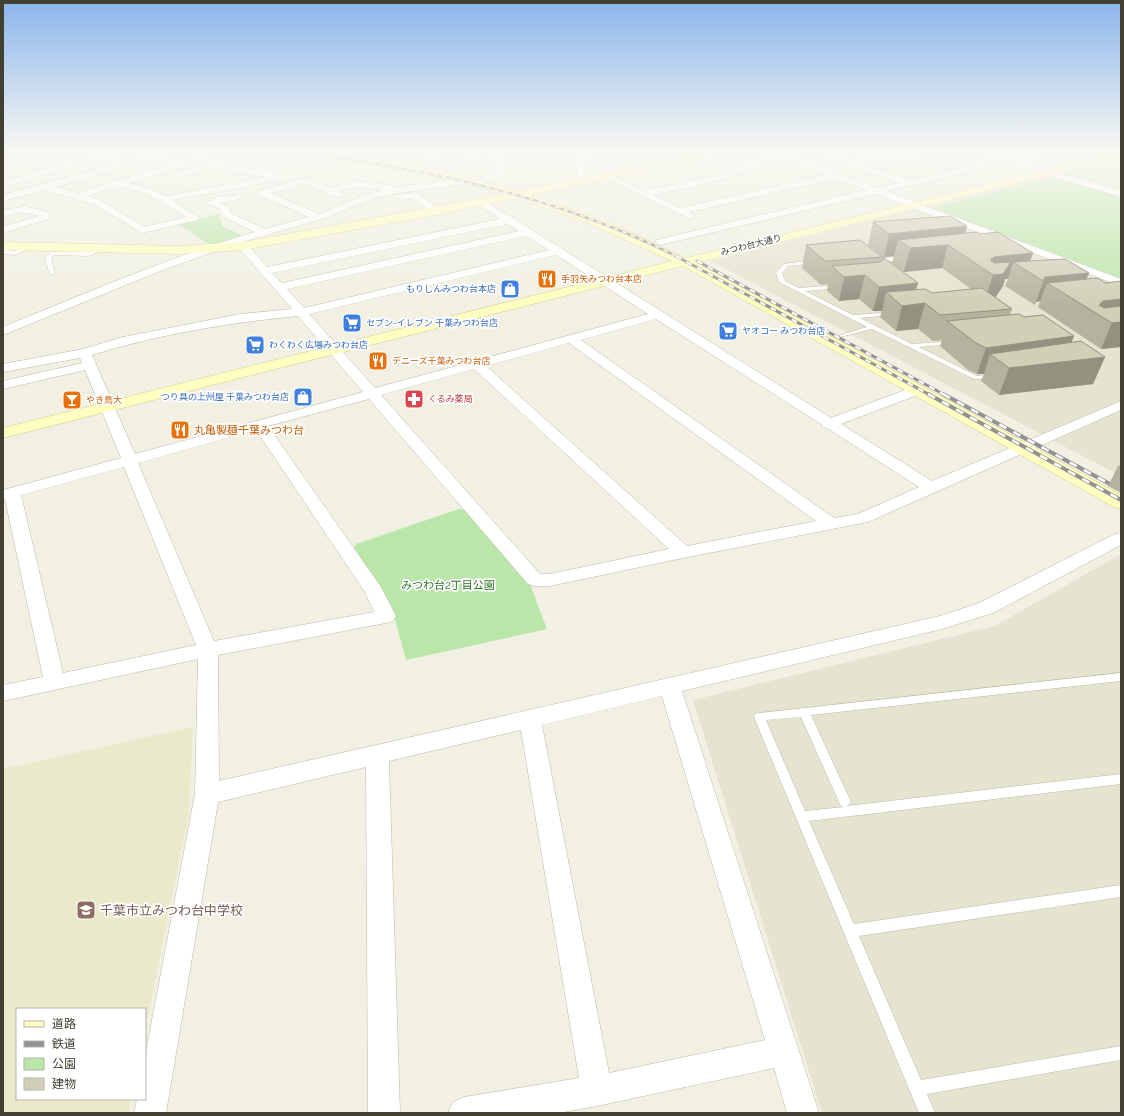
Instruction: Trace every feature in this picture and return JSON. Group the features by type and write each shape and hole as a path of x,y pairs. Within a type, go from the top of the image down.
{"street":[{"path":"101,204 113,210 142,230 195,218 172,204"},
{"path":"215,204 224,208 225,214 265,232"},
{"path":"283,204 318,217"},
{"path":"3,331 154,270 265,232 318,217 352,204"},
{"path":"427,204 436,211"},
{"path":"3,246 102,249 213,249 243,246 351,221 436,211 470,204"},
{"path":"483,204 930,488"},
{"path":"546,204 691,260 842,336 1029,444 1121,503"},
{"path":"565,204 623,225 660,242 918,390 1121,488"},
{"path":"665,204 716,228"},
{"path":"679,211 710,204"},
{"path":"660,242 819,204"},
{"name":"みつわ台大通り","path":"3,433 916,204"},
{"path":"912,205 1121,283"},
{"path":"3,214 28,208 47,215 45,217 3,230"},
{"path":"265,271 510,220"},
{"path":"279,287 529,232"},
{"path":"243,246 535,580 550,580 683,552 862,518 1121,405"},
{"path":"3,385 87,359 123,341 240,318 300,312 559,251"},
{"path":"54,681 8,494 657,315"},
{"path":"571,339 831,524"},
{"path":"3,368 87,359"},
{"path":"87,359 108,406 208,650 207,794 150,1113"},
{"path":"477,365 683,552"},
{"path":"828,424 918,390"},
{"path":"3,693 54,681 208,650 386,616 374,591 260,425"},
{"path":"207,794 530,720 942,622 986,608 1121,538"},
{"path":"670,687 803,1113"},
{"path":"530,720 597,1091"},
{"path":"377,755 384,1113"},
{"path":"464,1113 597,1091 784,1051"}],"lane":[{"path":"997,246 1012,242"},
{"path":"3,252 16,252 27,247"},
{"path":"52,273 48,258 53,253 89,254 102,249"},
{"path":"868,260 914,257"},
{"path":"824,261 786,265 779,274 782,282 976,378 999,375"},
{"path":"799,290 844,286"},
{"path":"852,317 899,312"},
{"path":"842,336 873,327"},
{"path":"911,346 956,341"},
{"path":"927,1113 758,717 1121,677"},
{"path":"804,712 846,802"},
{"path":"801,817 1121,779"},
{"path":"849,931 1121,890"},
{"path":"916,1088 1121,1054"}],"shaded area":[{"path":"938,204 1121,204 1121,476 711,261"},
{"path":"1121,554 1121,1113 822,1113 693,700 995,626"},
{"name":"千葉市立みつわ台中学校","path":"193,727 189,812 146,1026 146,1008 16,1008 16,1100 131,1100 129,1113 3,1113 3,769"}],"green space":[{"path":"947,204 1121,204 1121,278 932,208"},
{"path":"219,214 222,226 245,237 210,245 178,224"},
{"name":"みつわ台2丁目公園","path":"459,509 467,510 528,579 547,629 406,660 395,619 352,551 356,544"}],"building":[{"path":"950,216 967,226 889,234 873,222"},
{"path":"977,232 980,234 998,232 1033,253 994,257 991,261 995,263 1011,262 1003,274 993,275 948,245 910,248 898,240"},
{"path":"860,240 883,257 825,261 806,245"},
{"path":"883,257 918,283 879,287 865,275 844,277 832,266 880,262 883,260"},
{"path":"1065,259 1089,273 1045,277 1043,281 1013,262"},
{"path":"1097,278 1106,283 1121,281 1121,299 1103,301 1099,305 1104,308 1121,306 1121,322 1112,323 1047,283"},
{"path":"982,288 1012,309 940,315 925,303 902,306 886,292 925,289 932,293"},
{"path":"1019,314 1024,317 1043,315 1074,336 986,348 976,343 947,321"},
{"path":"1081,341 1105,357 1009,368 990,354"}],"railway":[{"path":"547,204 633,236 677,256"},
{"path":"677,256 930,395"},
{"path":"697,261 945,395"},
{"path":"928,394 1121,500"},
{"path":"943,394 1121,490"}],"place":[{"name":"手羽矢みつわ台本店","path":"547,279"},
{"name":"もりしんみつわ台本店","path":"510,289"},
{"name":"セブン-イレブン 千葉みつわ台店","path":"352,323"},
{"name":"ヤオコー みつわ台店","path":"728,331"},
{"name":"わくわく広場みつわ台店","path":"255,345"},
{"name":"デニーズ千葉みつわ台店","path":"378,361"},
{"name":"つり具の上州屋 千葉みつわ台店","path":"303,397"},
{"name":"くるみ薬局","path":"414,399"},
{"name":"やき鳥大","path":"72,400"},
{"name":"丸亀製麺千葉みつわ台","path":"180,430"},
{"name":"千葉市立みつわ台中学校","path":"86,910"}]}
